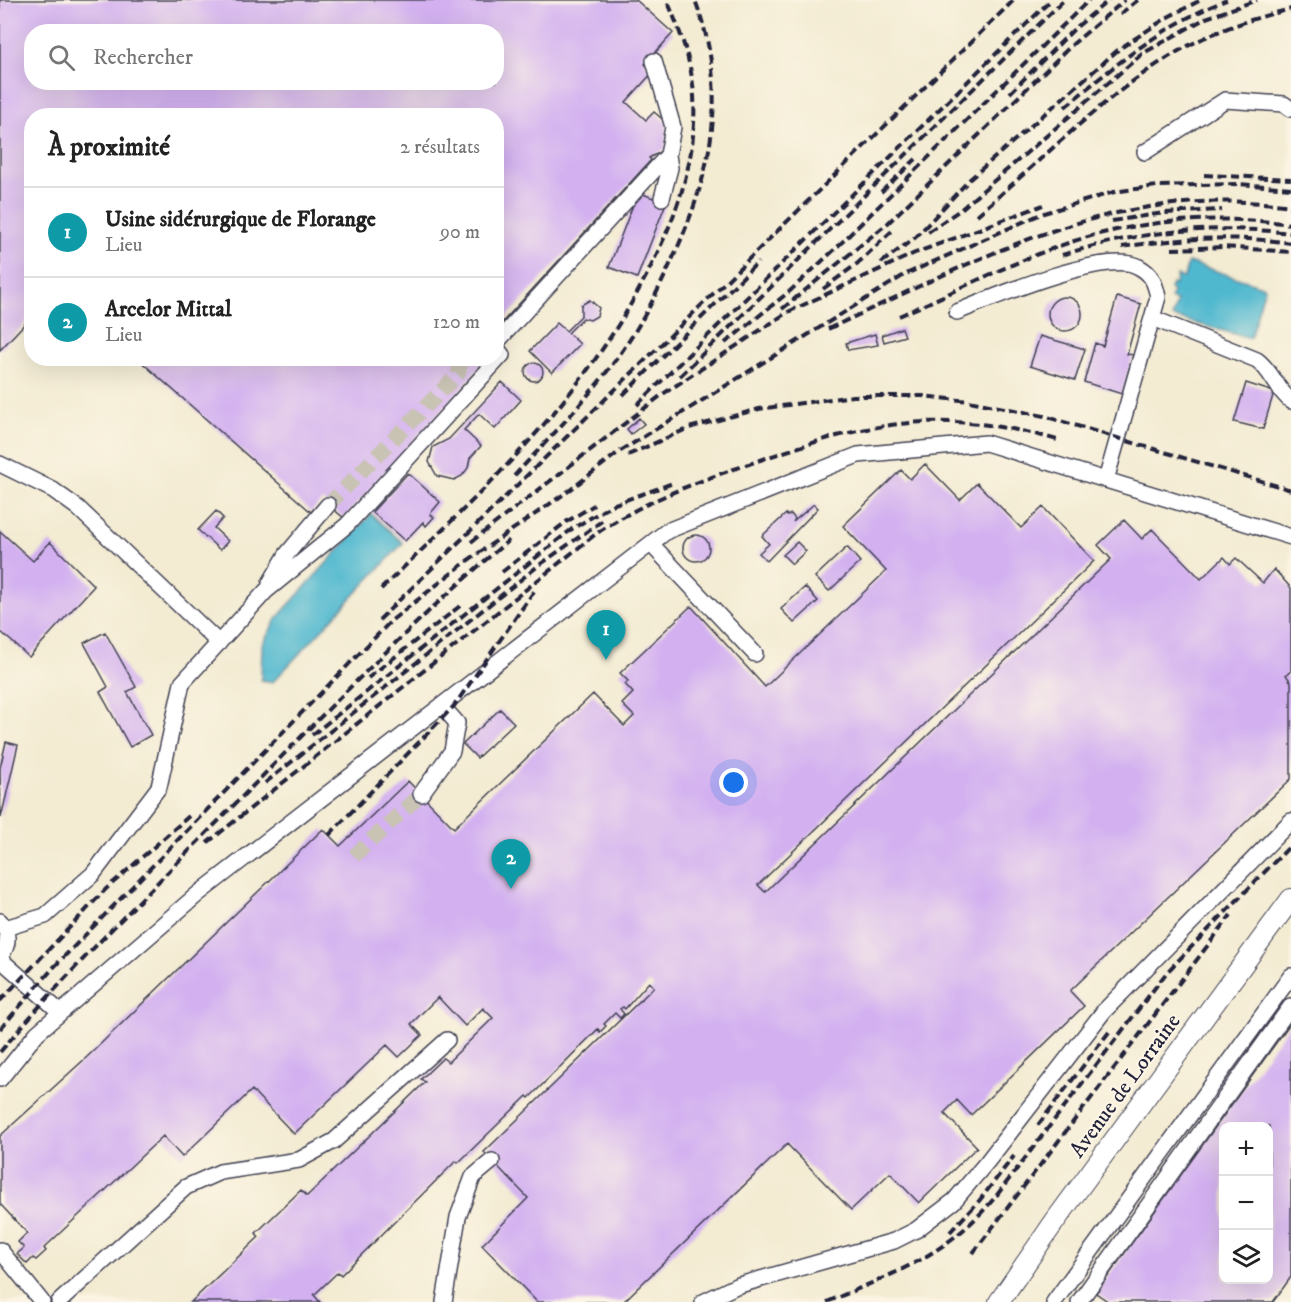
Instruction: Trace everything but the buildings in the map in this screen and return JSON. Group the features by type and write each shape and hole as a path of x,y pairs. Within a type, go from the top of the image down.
{"main road":[{"name":"Avenue de Lorraine","path":"999,1302 1062,1211 1291,899"}],"lane":[{"path":"654,61 673,127 668,155 669,168 662,198"},
{"path":"1145,152 1225,100 1284,104 1291,109"},
{"path":"504,336 668,155"},
{"path":"957,312 1052,274 1124,262 1138,266 1154,279 1158,297 1106,480"},
{"path":"1152,318 1257,360 1269,369 1276,384 1291,401"},
{"path":"60,1012 0,958 7,944 3,924 45,915 93,874 159,787 182,683 266,591 347,525 493,366"},
{"path":"0,1091 3,1075 37,1033 198,894 667,531 858,455 986,443 1291,537"},
{"path":"0,464 53,490 78,508 219,643"},
{"path":"266,591 287,554 328,505"},
{"path":"651,544 755,654"},
{"path":"421,794 452,751 457,723 442,706"},
{"path":"703,1302 736,1286 894,1241 916,1230 954,1201 1104,1011 1291,821"},
{"path":"1054,1302 1291,976"},
{"path":"1079,1302 1291,1006"},
{"path":"59,1302 186,1186 220,1172 299,1160 334,1141 447,1040"},
{"path":"444,1302 458,1217 473,1176 492,1161"},
{"path":"0,1239 3,1253 42,1302"}],"water":[{"path":"1188,262 1265,287 1250,338 1172,317 1177,301 1171,299 1173,291 1170,289 1172,284 1175,285 1177,276 1184,278"},
{"path":"371,514 403,543 273,682 261,680 262,645 277,618"}],"tunnel":[{"path":"328,505 458,374 460,366"},
{"path":"354,856 421,794"}],"railway":[{"path":"381,589 497,475 568,395 600,352 629,307 655,258 672,219 685,180 693,139 694,118 693,83 688,59 667,0"},
{"path":"514,476 561,426 625,347 658,290 686,228 706,164 712,132 714,100 712,68 706,34 695,0"},
{"path":"379,620 1014,0"},
{"path":"637,405 1051,0"},
{"path":"680,376 1064,0"},
{"path":"725,343 790,291 833,251 1089,0"},
{"path":"1010,93 1073,30 1109,0"},
{"path":"782,309 888,223 1074,43 1125,0"},
{"path":"1120,14 1138,0"},
{"path":"881,263 916,237 970,179 1119,49 1168,17 1201,0"},
{"path":"1065,107 1142,46 1182,21 1227,0"},
{"path":"928,232 960,210 1142,54 1206,18 1257,0"},
{"path":"977,215 1096,110 1146,72 1172,55 1214,33 1291,9"},
{"path":"881,192 916,159"},
{"path":"1204,175 1291,179"},
{"path":"0,1029 54,967 392,620 467,561 570,490 619,452 906,274 1041,214 1114,192 1157,186 1239,184 1291,188"},
{"path":"828,329 996,252 1106,215 1164,205 1226,201 1291,206"},
{"path":"471,542 663,394 788,312 915,253 1043,205"},
{"path":"1112,221 1164,213 1222,210"},
{"path":"899,316 1027,258 1098,234 1180,221 1235,220 1291,224"},
{"path":"823,289 858,263 894,229"},
{"path":"1062,255 1119,240 1175,232 1233,229 1291,233"},
{"path":"1122,247 1164,241 1206,239 1249,239 1291,243"},
{"path":"1172,249 1224,247 1291,252"},
{"path":"623,395 758,262"},
{"path":"628,455 689,428 759,409 853,396 922,396 969,401 1044,416 1291,490"},
{"path":"207,843 597,533 669,494 828,438 865,429 901,424 938,422 976,424 1016,430 1061,441"},
{"path":"312,735 572,529 612,505 673,483"},
{"path":"502,572 566,522 594,505"},
{"path":"265,783 538,566 606,518"},
{"path":"0,1052 84,958 333,705 437,604 509,540"},
{"path":"329,835 454,706 535,590"},
{"path":"368,678 460,606"},
{"path":"0,1001 106,889 189,816"},
{"path":"827,1302 920,1260 940,1248 978,1216 997,1195 1167,972 1291,845"},
{"path":"973,1253 1231,915"},
{"path":"1038,1125 1109,1032"},
{"path":"950,1232 979,1201 1014,1156"}],"place":[{"name":"Usine sidérurgique de Florange","path":"606,660"},
{"name":"Arcelor Mittal","path":"511,889"}]}
